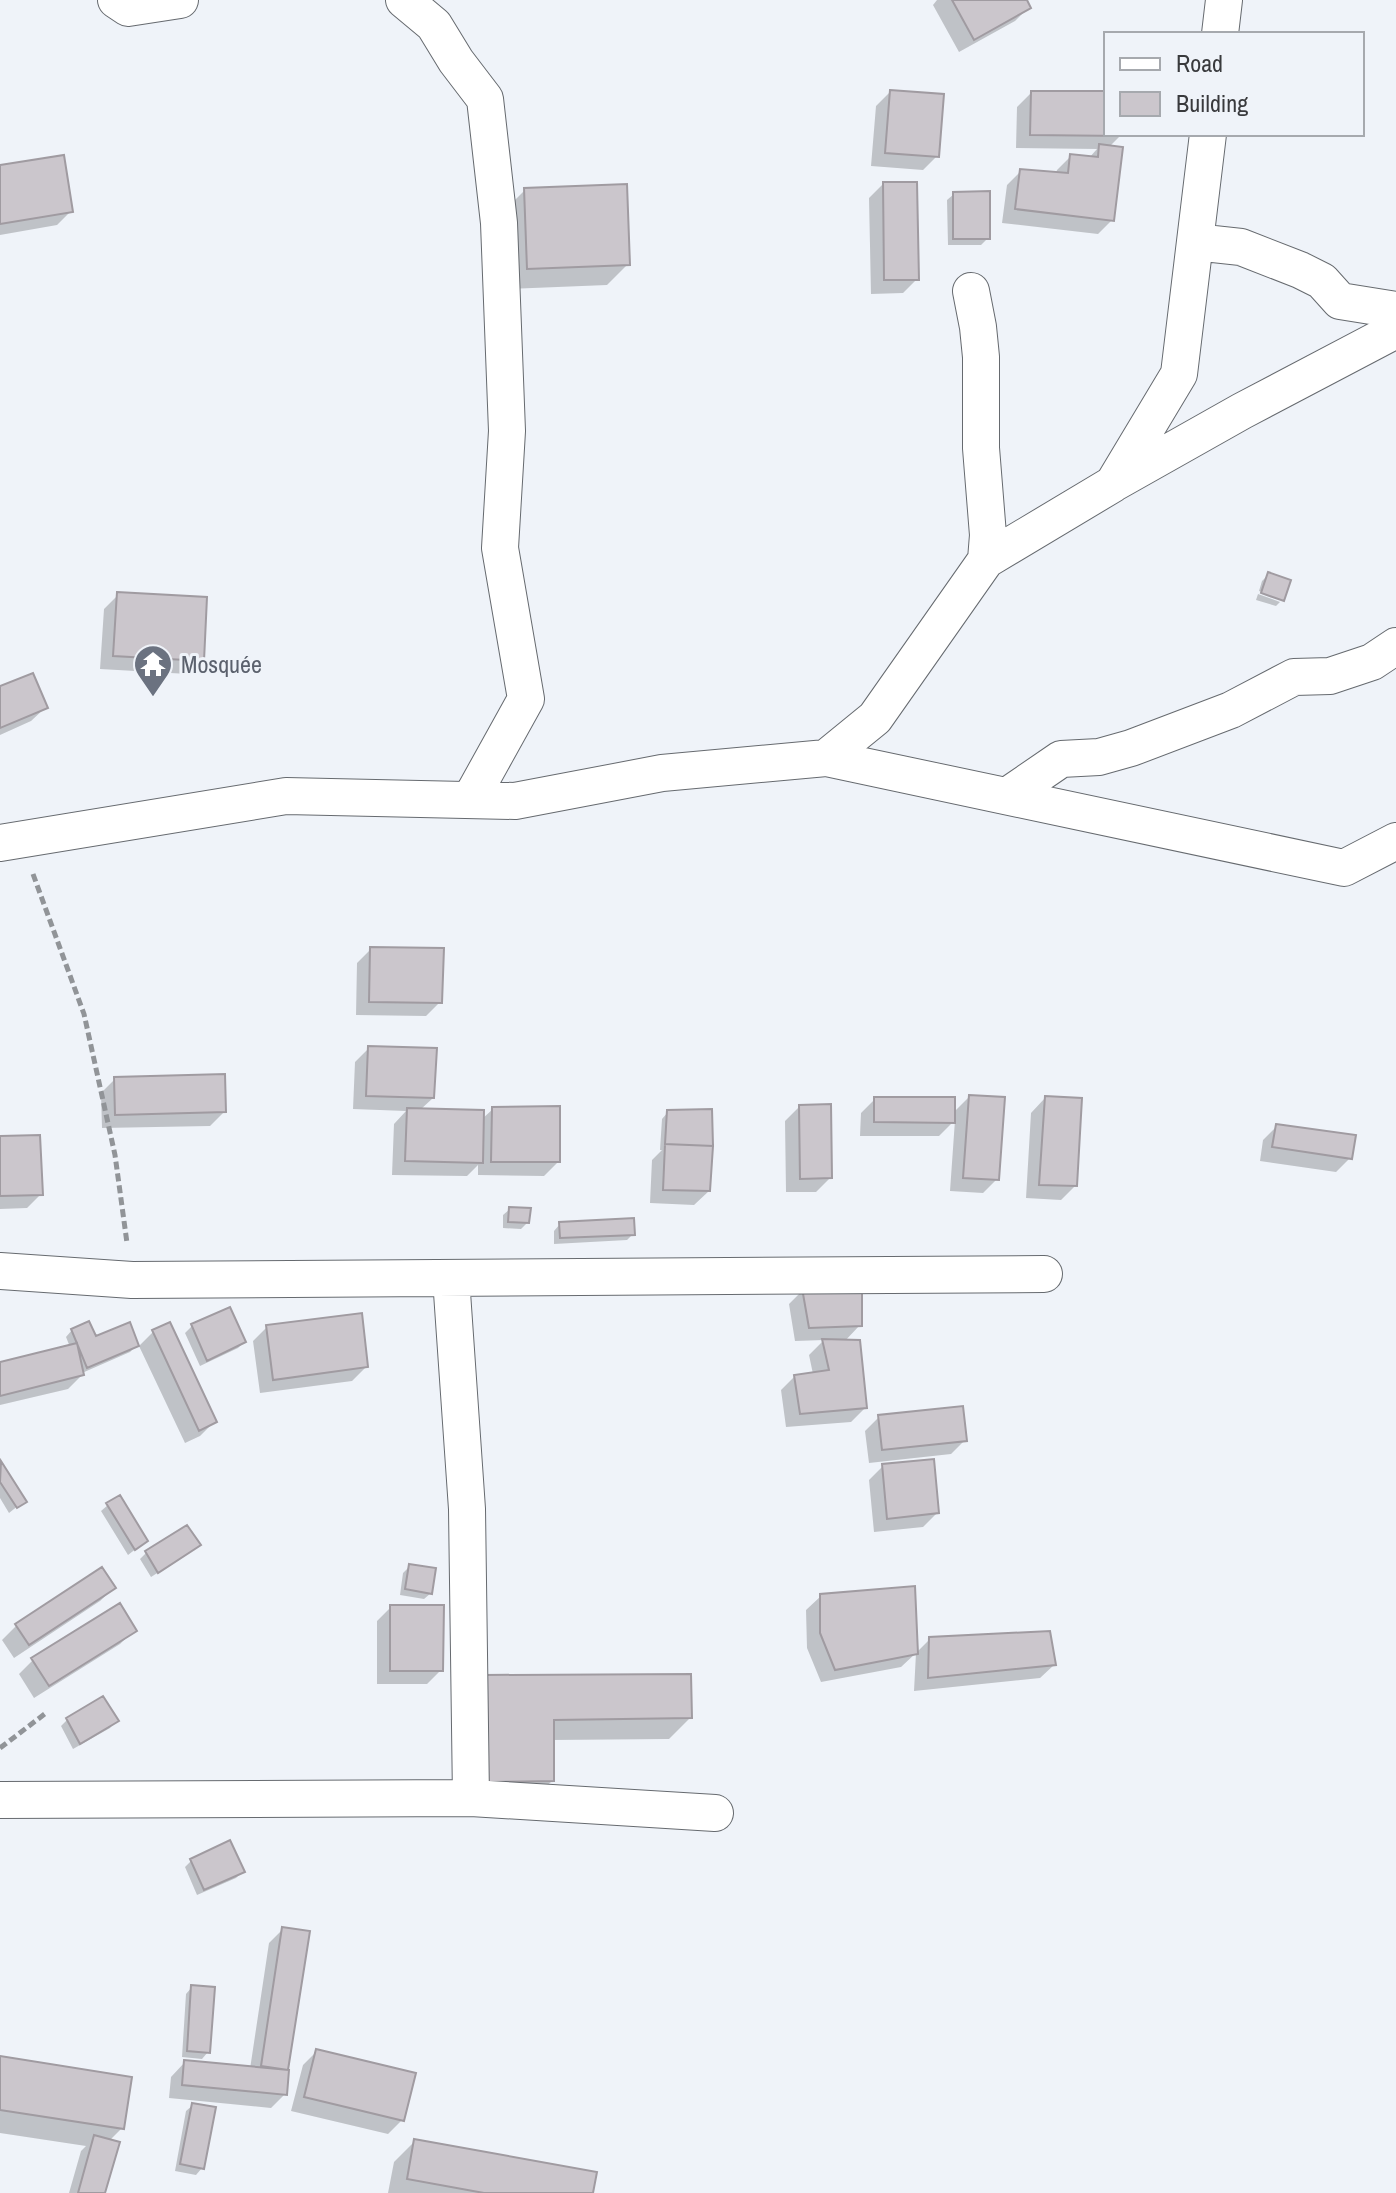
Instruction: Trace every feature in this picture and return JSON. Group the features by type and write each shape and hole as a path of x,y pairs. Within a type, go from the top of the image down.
{"street":[{"path":"116,0 128,8 180,0"},
{"path":"404,0 434,25 485,99 499,223 507,431 500,548 526,699 470,800"},
{"path":"1220,32 1224,0"},
{"path":"1113,484 1179,374 1208,136"},
{"path":"1195,242 1241,247 1322,281 1340,301 1396,310"},
{"path":"971,291 981,357 981,448 988,535 986,560"},
{"path":"826,758 875,718 986,560 1242,411 1396,330"},
{"path":"1007,796 1061,759 1099,757 1131,748 1231,710 1294,677 1330,676 1372,662 1396,646"},
{"path":"10,841 286,796 515,801 662,773 826,758 1344,868 1396,841"},
{"path":"0,1271 132,1280 1044,1274"},
{"path":"451,1278 467,1509 471,1798"},
{"path":"0,1800 471,1798 715,1813"}],"path":[{"path":"10,841 84,1014 115,1155 132,1280"},
{"path":"0,1748 46,1713"}],"building":[{"path":"952,0 1027,0 1031,8 974,40"},
{"path":"890,90 944,94 939,157 885,153"},
{"path":"1031,91 1104,91 1104,136 1030,135"},
{"path":"1099,144 1123,147 1114,221 1015,209 1020,169 1068,173 1070,154 1098,157"},
{"path":"64,155 73,212 0,224 0,165"},
{"path":"883,182 917,182 919,280 884,280"},
{"path":"627,184 630,265 527,269 524,188"},
{"path":"990,191 990,239 953,239 953,192"},
{"path":"1268,572 1291,580 1284,601 1261,593"},
{"path":"117,592 207,597 204,661 113,656"},
{"path":"33,673 48,708 0,728 0,686"},
{"path":"370,947 444,948 442,1003 369,1002"},
{"path":"368,1046 437,1048 434,1098 366,1096"},
{"path":"225,1074 226,1112 115,1115 114,1077"},
{"path":"969,1095 1005,1097 999,1180 963,1178"},
{"path":"1045,1096 1082,1098 1077,1186 1039,1185"},
{"path":"874,1097 955,1097 955,1123 874,1122"},
{"path":"831,1104 832,1178 800,1179 799,1105"},
{"path":"560,1106 560,1162 491,1162 492,1107"},
{"path":"407,1108 484,1110 483,1163 405,1161"},
{"path":"712,1109 713,1146 665,1144 667,1110"},
{"path":"1276,1124 1356,1135 1352,1159 1272,1147"},
{"path":"40,1135 43,1195 0,1196 0,1136"},
{"path":"665,1144 713,1146 710,1191 663,1190"},
{"path":"509,1207 531,1208 529,1223 508,1222"},
{"path":"634,1218 635,1235 560,1238 559,1222"},
{"path":"802,1288 862,1292 862,1326 809,1328"},
{"path":"230,1307 246,1342 207,1361 191,1324"},
{"path":"362,1313 368,1367 273,1380 266,1325"},
{"path":"89,1321 96,1336 130,1322 139,1346 87,1368 71,1329"},
{"path":"170,1322 217,1422 199,1431 152,1330"},
{"path":"822,1339 860,1340 867,1408 800,1414 794,1375 829,1370"},
{"path":"77,1343 84,1375 0,1396 0,1362"},
{"path":"963,1406 967,1441 882,1450 878,1415"},
{"path":"934,1459 939,1513 887,1519 882,1464"},
{"path":"1,1461 27,1502 17,1508 0,1482"},
{"path":"120,1495 148,1541 135,1550 106,1503"},
{"path":"187,1525 201,1545 158,1573 145,1551"},
{"path":"409,1564 436,1568 432,1594 405,1589"},
{"path":"102,1567 116,1588 29,1645 15,1624"},
{"path":"915,1586 918,1654 835,1670 820,1633 820,1594"},
{"path":"120,1603 137,1631 49,1686 31,1658"},
{"path":"390,1605 444,1605 443,1671 390,1671"},
{"path":"1050,1631 1056,1665 928,1678 929,1637"},
{"path":"691,1674 692,1718 554,1720 554,1781 484,1782 484,1675"},
{"path":"103,1696 119,1721 80,1744 66,1718"},
{"path":"230,1840 245,1872 204,1890 190,1859"},
{"path":"282,1927 310,1931 288,2070 261,2066"},
{"path":"191,1985 215,1987 210,2053 187,2051"},
{"path":"316,2049 416,2073 404,2121 304,2097"},
{"path":"0,2056 132,2077 124,2129 0,2110"},
{"path":"184,2060 289,2070 287,2095 182,2085"},
{"path":"192,2103 216,2107 204,2169 180,2164"},
{"path":"94,2135 120,2142 105,2193 78,2193"},
{"path":"414,2139 597,2172 593,2193 484,2193 407,2179"}],"place":[{"name":"Mosquée","path":"153,698"}]}
